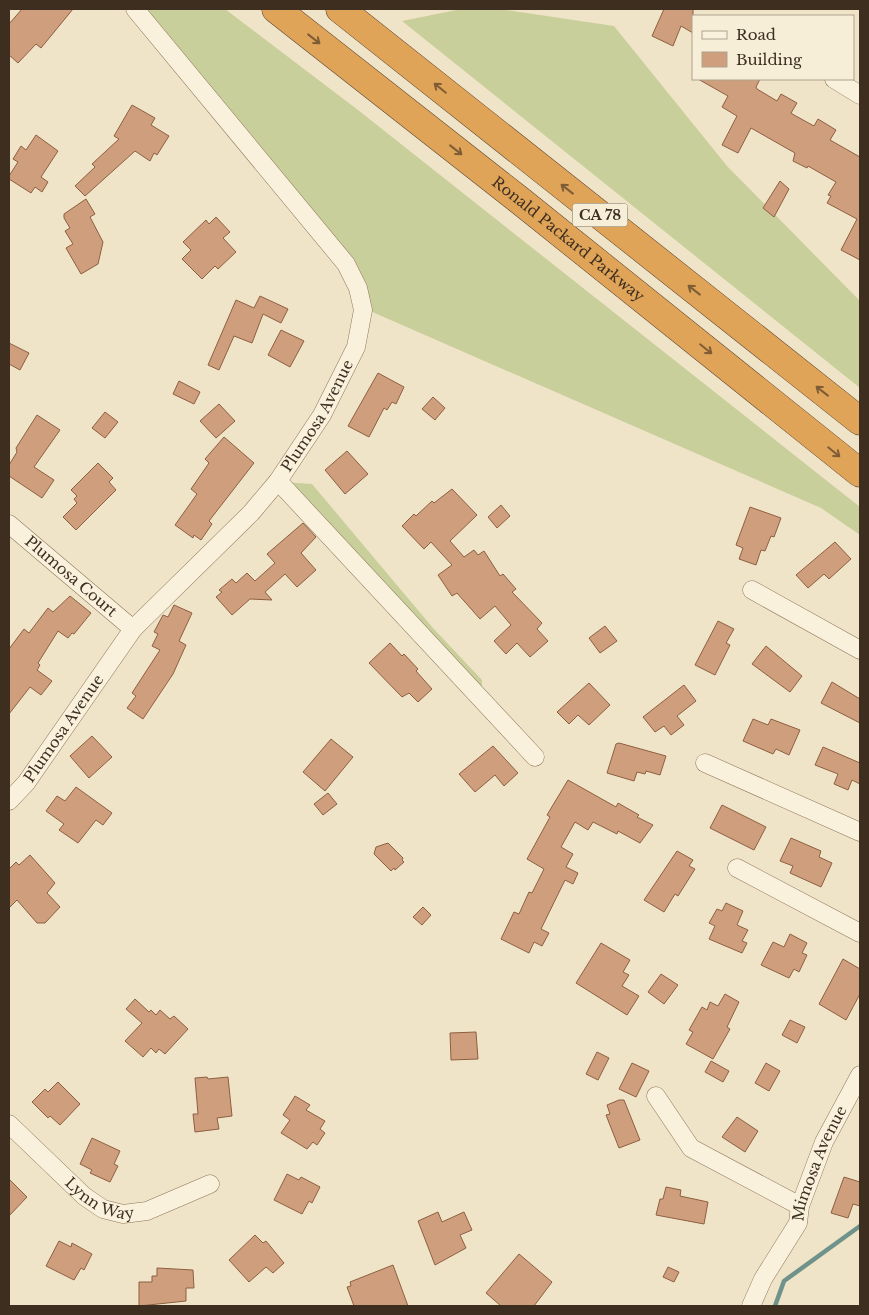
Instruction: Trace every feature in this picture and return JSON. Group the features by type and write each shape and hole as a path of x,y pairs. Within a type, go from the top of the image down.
{"highway":[{"name":"Ronald Packard Parkway","path":"276,9 518,199 860,473"},
{"name":"CA 78","path":"340,9 860,421"}],"street":[{"name":"Plumosa Avenue","path":"9,801 26,783 133,629 251,513 278,481 322,415 356,347 363,310 358,288 346,264 135,9"},
{"path":"836,80 860,95"},
{"path":"278,481 536,757"},
{"name":"Plumosa Court","path":"9,524 133,629"},
{"path":"752,590 860,650"},
{"path":"705,763 860,832"},
{"path":"737,868 860,933"},
{"name":"Mimosa Avenue","path":"750,1306 763,1278 798,1223 800,1206 824,1142 860,1076"},
{"path":"656,1096 691,1148 800,1206"},
{"name":"Lynn Way","path":"9,1124 84,1196 103,1209 123,1214 147,1211 210,1184"}],"green space":[{"path":"144,9 225,9 358,110 860,507 860,535 821,508 370,311"},
{"path":"461,9 499,9 614,26 727,166 860,301 860,388 402,21"},
{"path":"282,482 312,484 433,628 482,680 482,694"}],"building":[{"path":"22,9 73,9 41,48 36,44 18,63 9,55 9,24"},
{"path":"664,9 693,9 692,32 681,26 673,46 652,36"},
{"path":"700,80 760,80 757,89 777,101 781,94 797,103 791,113 814,126 818,119 836,130 830,140 860,157 860,260 841,250 857,219 827,203 831,196 828,195 836,182 808,166 807,168 793,161 795,153 751,128 738,153 722,145 737,116 722,107 728,96"},
{"path":"132,105 155,118 151,125 169,136 157,155 154,153 150,161 135,151 85,196 75,186 95,167 92,164 119,139 114,136"},
{"path":"36,135 58,151 41,177 48,182 42,192 35,187 31,193 9,179 9,176 18,162 13,159 21,146 26,150"},
{"path":"780,181 789,189 774,217 763,208"},
{"path":"86,199 95,214 90,217 103,242 98,264 81,274 66,248 73,244 65,231 70,228 64,218 64,214"},
{"path":"216,217 230,232 223,238 236,252 218,269 215,266 202,279 182,259 191,250 183,242 206,220 209,224"},
{"path":"260,296 288,309 281,323 263,314 252,343 234,336 219,370 208,365 236,300 254,308"},
{"path":"281,330 304,341 290,367 268,355"},
{"path":"9,343 29,353 20,370 9,364"},
{"path":"378,373 404,387 396,404 392,402 387,410 384,408 369,437 348,426"},
{"path":"179,381 200,392 194,404 173,394"},
{"path":"433,397 445,408 435,420 422,409"},
{"path":"219,404 235,421 216,438 200,421"},
{"path":"105,412 118,422 105,438 92,428"},
{"path":"37,415 60,430 34,467 54,480 42,498 9,476 9,465 17,452 16,448"},
{"path":"224,437 254,463 209,521 212,524 201,540 194,535 193,538 175,525 197,494 191,489 209,463 205,459"},
{"path":"347,451 368,474 345,494 325,470"},
{"path":"98,463 113,478 109,482 116,490 76,530 63,517 77,503 74,499 77,496 71,490"},
{"path":"452,489 477,515 450,541 464,557 474,550 478,555 484,551 500,576 503,574 516,589 512,592 542,623 537,629 548,641 530,657 517,643 506,654 494,641 511,625 495,606 480,619 457,593 452,596 438,575 452,565 431,542 424,549 402,526 414,514 416,516 432,501 434,503"},
{"path":"501,505 510,516 497,528 488,517"},
{"path":"750,507 781,518 774,537 771,536 765,551 761,550 756,565 739,559 743,548 736,545"},
{"path":"303,523 316,537 301,553 316,570 297,587 285,574 265,592 272,600 250,599 232,615 216,597 222,592 219,590 232,579 236,583 247,573 255,581 275,563 267,554"},
{"path":"835,542 851,559 829,579 824,574 808,588 796,575"},
{"path":"70,596 91,613 74,634 72,633 68,638 58,631 38,663 40,665 37,670 52,681 41,695 30,687 9,714 9,649 24,629 29,633 48,608 53,612"},
{"path":"174,605 192,613 179,641 186,645 173,674 143,719 127,708 136,696 132,693 160,650 152,646 158,634 154,632 163,615 168,617"},
{"path":"718,621 734,629 726,643 730,645 715,675 695,665"},
{"path":"605,626 617,641 600,653 589,638"},
{"path":"390,643 418,669 416,671 432,689 418,702 409,693 402,697 369,663"},
{"path":"766,646 802,676 790,692 752,664"},
{"path":"832,682 860,699 860,723 821,703"},
{"path":"589,683 610,705 589,725 578,715 569,724 557,712"},
{"path":"684,685 696,701 677,716 684,725 671,735 664,726 655,732 643,717"},
{"path":"753,719 768,725 771,719 800,730 789,755 776,749 773,754 743,741"},
{"path":"92,736 112,757 89,778 70,756"},
{"path":"331,739 353,757 325,791 303,772"},
{"path":"619,743 666,756 660,775 646,771 645,774 637,772 634,781 607,773 616,744"},
{"path":"493,746 518,773 504,786 495,775 475,792 459,774"},
{"path":"823,747 860,763 860,784 852,780 848,790 834,784 838,774 815,765"},
{"path":"568,780 616,807 618,803 639,815 637,817 653,825 640,843 618,831 617,834 593,822 588,830 575,822 561,847 573,854 566,867 578,873 573,884 565,880 541,929 549,933 542,946 534,942 529,953 501,939 514,912 519,914 529,892 532,893 544,869 527,859 550,817 547,815"},
{"path":"76,787 112,813 103,825 96,820 78,843 59,830 64,824 46,811 57,796 65,801"},
{"path":"328,793 337,804 323,815 314,804"},
{"path":"722,805 766,827 754,850 710,828"},
{"path":"791,838 821,851 819,857 832,863 821,887 790,873 793,866 780,861"},
{"path":"388,843 403,858 404,862 391,871 374,854 376,847"},
{"path":"677,851 693,860 689,866 695,869 678,896 675,894 664,912 644,900"},
{"path":"30,855 55,883 47,893 60,907 45,923 37,923 17,900 9,908 9,869 16,862 19,865"},
{"path":"726,903 743,911 737,925 748,930 742,941 747,943 742,953 709,939 715,926 709,923 717,909 722,911"},
{"path":"423,907 431,915 422,925 413,917"},
{"path":"790,934 807,943 802,953 807,955 799,972 794,969 789,978 761,965 773,942 784,947"},
{"path":"601,943 630,960 623,972 629,975 622,986 639,996 627,1015 576,983"},
{"path":"843,959 860,969 860,994 846,1020 819,1004"},
{"path":"661,974 678,985 664,1004 648,992"},
{"path":"725,994 739,1002 727,1027 730,1029 713,1059 686,1044 693,1032 689,1030 702,1007 707,1010 710,1002 718,1006"},
{"path":"135,999 149,1012 151,1010 156,1015 160,1010 170,1019 174,1016 188,1029 165,1054 159,1049 156,1053 151,1048 143,1057 125,1041 142,1023 126,1009"},
{"path":"790,1020 805,1027 797,1043 782,1035"},
{"path":"476,1032 478,1059 451,1060 450,1033"},
{"path":"597,1052 609,1058 598,1080 586,1074"},
{"path":"711,1061 729,1071 723,1082 705,1072"},
{"path":"632,1063 649,1071 636,1097 619,1089"},
{"path":"766,1063 780,1071 769,1091 755,1083"},
{"path":"207,1077 208,1079 228,1077 232,1116 217,1118 219,1129 195,1132 193,1114 198,1114 195,1078"},
{"path":"58,1082 80,1104 60,1125 50,1116 48,1118 32,1102 45,1089 48,1092"},
{"path":"295,1096 310,1105 306,1110 325,1121 320,1129 325,1133 317,1145 313,1142 307,1149 281,1133 290,1120 283,1115"},
{"path":"624,1100 640,1140 619,1148 606,1115 610,1114 607,1105"},
{"path":"737,1117 758,1131 745,1152 722,1137"},
{"path":"92,1138 120,1151 114,1164 118,1166 110,1182 90,1173 92,1170 80,1164"},
{"path":"287,1174 299,1180 301,1177 320,1187 312,1203 309,1201 302,1214 274,1200"},
{"path":"844,1177 860,1182 860,1206 853,1204 848,1218 831,1213"},
{"path":"9,1179 27,1197 9,1216"},
{"path":"666,1187 681,1190 680,1196 708,1202 704,1224 656,1215 660,1199 663,1199"},
{"path":"438,1212 442,1222 464,1212 472,1230 460,1235 466,1248 435,1265 418,1221"},
{"path":"255,1235 263,1243 266,1241 284,1263 273,1273 266,1267 249,1282 229,1260"},
{"path":"59,1241 71,1247 72,1243 92,1254 84,1270 81,1268 74,1280 46,1266"},
{"path":"519,1254 552,1282 534,1306 501,1306 486,1293"},
{"path":"393,1265 408,1306 354,1306 347,1287 351,1286 350,1282"},
{"path":"668,1267 679,1272 674,1282 663,1277"},
{"path":"157,1268 193,1270 194,1288 186,1288 186,1301 139,1306 139,1282 152,1282 152,1276 157,1276"}],"waterway":[{"path":"775,1306 784,1281 860,1226"}]}
